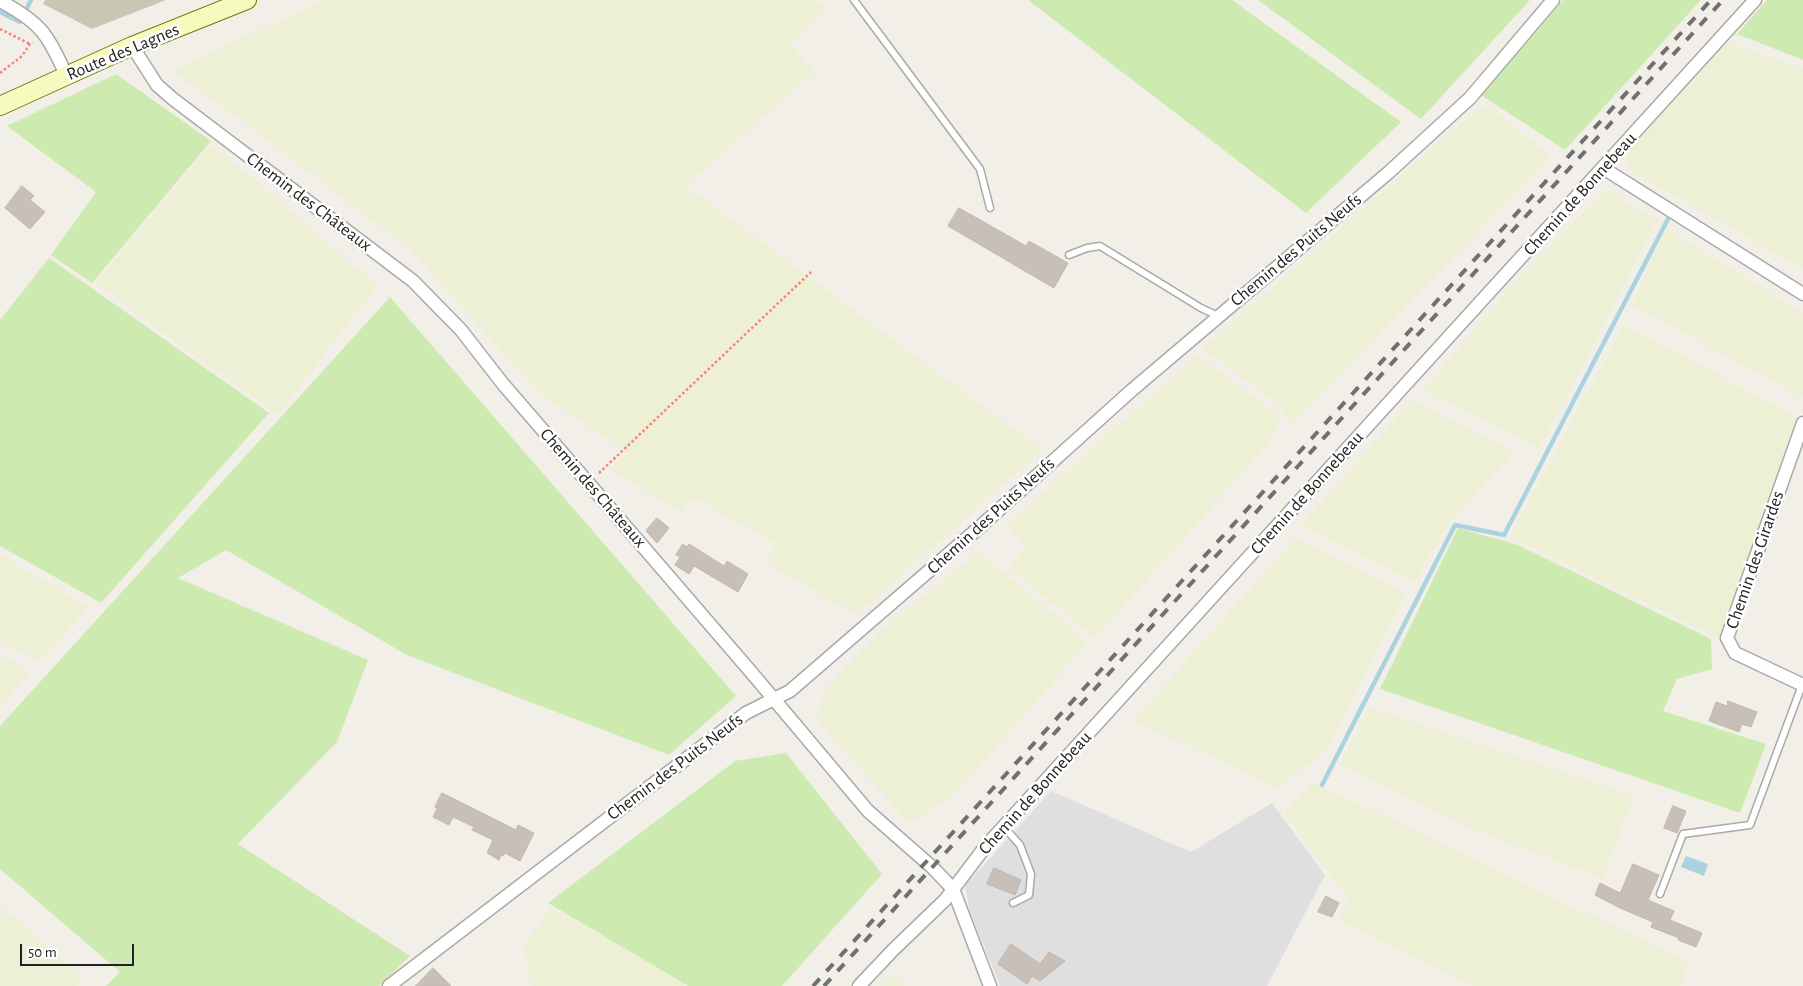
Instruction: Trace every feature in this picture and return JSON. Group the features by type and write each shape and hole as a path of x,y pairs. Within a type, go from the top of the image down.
{"street":[{"name":"Route des Lagnes","path":"0,106 132,46 247,0"},
{"name":"Chemin des Puits Neufs","path":"389,986 687,756 746,713 790,690 860,631 982,525 1132,390 1388,173 1470,98 1553,0"},
{"name":"Chemin de Bonnebeau","path":"859,986 945,900 985,848 1755,0"},
{"path":"0,1 30,19 47,36 66,75"},
{"name":"Chemin des Châteaux","path":"132,46 157,85 173,99 413,281 461,330 503,384 868,811 953,888 990,986"},
{"path":"1603,168 1803,294"},
{"name":"Chemin des Girardes","path":"1803,423 1727,638 1735,653 1803,685"}],"lane":[{"path":"854,0 980,169 990,208"},
{"path":"1069,255 1087,248 1100,246 1201,308 1218,316"},
{"path":"1660,894 1684,834 1750,826 1803,685"},
{"path":"1004,827 1020,845 1031,874 1029,895 1013,903"}],"path":[{"path":"0,29 10,36 30,44"},
{"path":"0,73 22,56 30,44 47,36"},
{"path":"588,483 811,272"}],"shaded area":[{"path":"45,0 166,0 92,29 43,4"},
{"path":"324,0 812,0 826,8 790,45 815,72 685,185 1042,450 856,615 766,563 776,544 692,497 680,512 608,469 628,453 542,396 410,250 228,110 171,71"},
{"path":"1726,41 1803,68 1803,269 1634,173 1624,155"},
{"path":"1490,107 1551,156 1293,424 1278,404 1202,349 1473,113"},
{"path":"211,145 260,184 377,286 278,415 95,283"},
{"path":"1607,190 1658,220 1539,449 1422,391 1506,292"},
{"path":"1666,228 1803,313 1803,398 1632,305"},
{"path":"1624,324 1799,418 1719,639 1510,536"},
{"path":"1198,355 1281,417 1267,445 1095,638 1009,569 1025,546 1005,526"},
{"path":"1412,400 1514,452 1448,524 1414,583 1301,525"},
{"path":"1295,538 1407,593 1327,749 1277,789 1134,720"},
{"path":"979,552 1088,642 953,796 909,823 815,719 827,687 881,630"},
{"path":"0,555 88,606 39,663 0,640"},
{"path":"0,654 31,672 0,707"},
{"path":"1370,707 1634,796 1603,878 1495,839 1340,766"},
{"path":"1314,782 1690,963 1680,986 1473,986 1338,920 1349,899 1284,813"},
{"path":"1051,791 1191,852 1272,803 1325,875 1267,986 1000,986 970,912 965,886"},
{"path":"0,906 80,974 78,986 0,986"},
{"path":"552,908 631,952 684,986 531,986 528,976 525,942"},
{"path":"891,974 906,986 881,986"}],"green space":[{"path":"1028,0 1232,0 1401,122 1306,213"},
{"path":"1258,0 1530,0 1421,119"},
{"path":"1563,0 1701,0 1565,150 1481,95"},
{"path":"1767,0 1803,0 1803,60 1737,34"},
{"path":"116,74 211,141 92,283 51,255 96,192 7,126"},
{"path":"49,258 269,413 101,603 0,546 0,320"},
{"path":"390,297 736,696 669,755 407,655 226,550 178,578 368,660 337,742 238,844 410,956 379,986 106,986 120,972 0,869 0,726"},
{"path":"1458,528 1518,545 1711,639 1712,669 1677,679 1663,711 1766,744 1740,813 1380,689"},
{"path":"786,753 882,874 782,986 688,986 548,903 735,761"}],"water":[{"path":"1686,856 1708,864 1704,876 1681,867"}],"building":[{"path":"22,186 34,196 30,200 45,212 30,229 5,208"},
{"path":"959,208 1026,246 1029,241 1068,263 1054,288 948,226"},
{"path":"657,518 669,528 657,543 646,531"},
{"path":"683,544 687,547 689,544 724,566 727,561 748,574 738,592 694,566 689,574 675,565 680,557 676,555"},
{"path":"1728,701 1757,712 1751,727 1742,724 1739,732 1709,721 1716,702 1727,706"},
{"path":"442,793 516,830 518,825 534,833 520,861 505,853 503,856 501,855 499,860 487,853 493,840 472,830 474,827 453,817 449,825 433,817 437,809 435,807"},
{"path":"1673,806 1686,811 1677,833 1664,828"},
{"path":"1633,864 1659,875 1648,900 1674,911 1670,920 1702,933 1696,947 1651,927 1653,922 1595,895 1600,883 1620,893"},
{"path":"994,868 1021,880 1015,895 987,884"},
{"path":"1326,896 1339,903 1332,917 1318,912"},
{"path":"1011,944 1040,964 1049,952 1065,961 1040,981 1032,976 1027,984 998,964"},
{"path":"433,968 451,986 416,986"}],"waterway":[{"path":"27,8 31,0"},
{"path":"0,12 20,22"},
{"path":"1322,785 1455,525 1504,535 1668,219"}],"railway":[{"path":"813,986 1711,0"},
{"path":"824,986 1723,0"}]}
